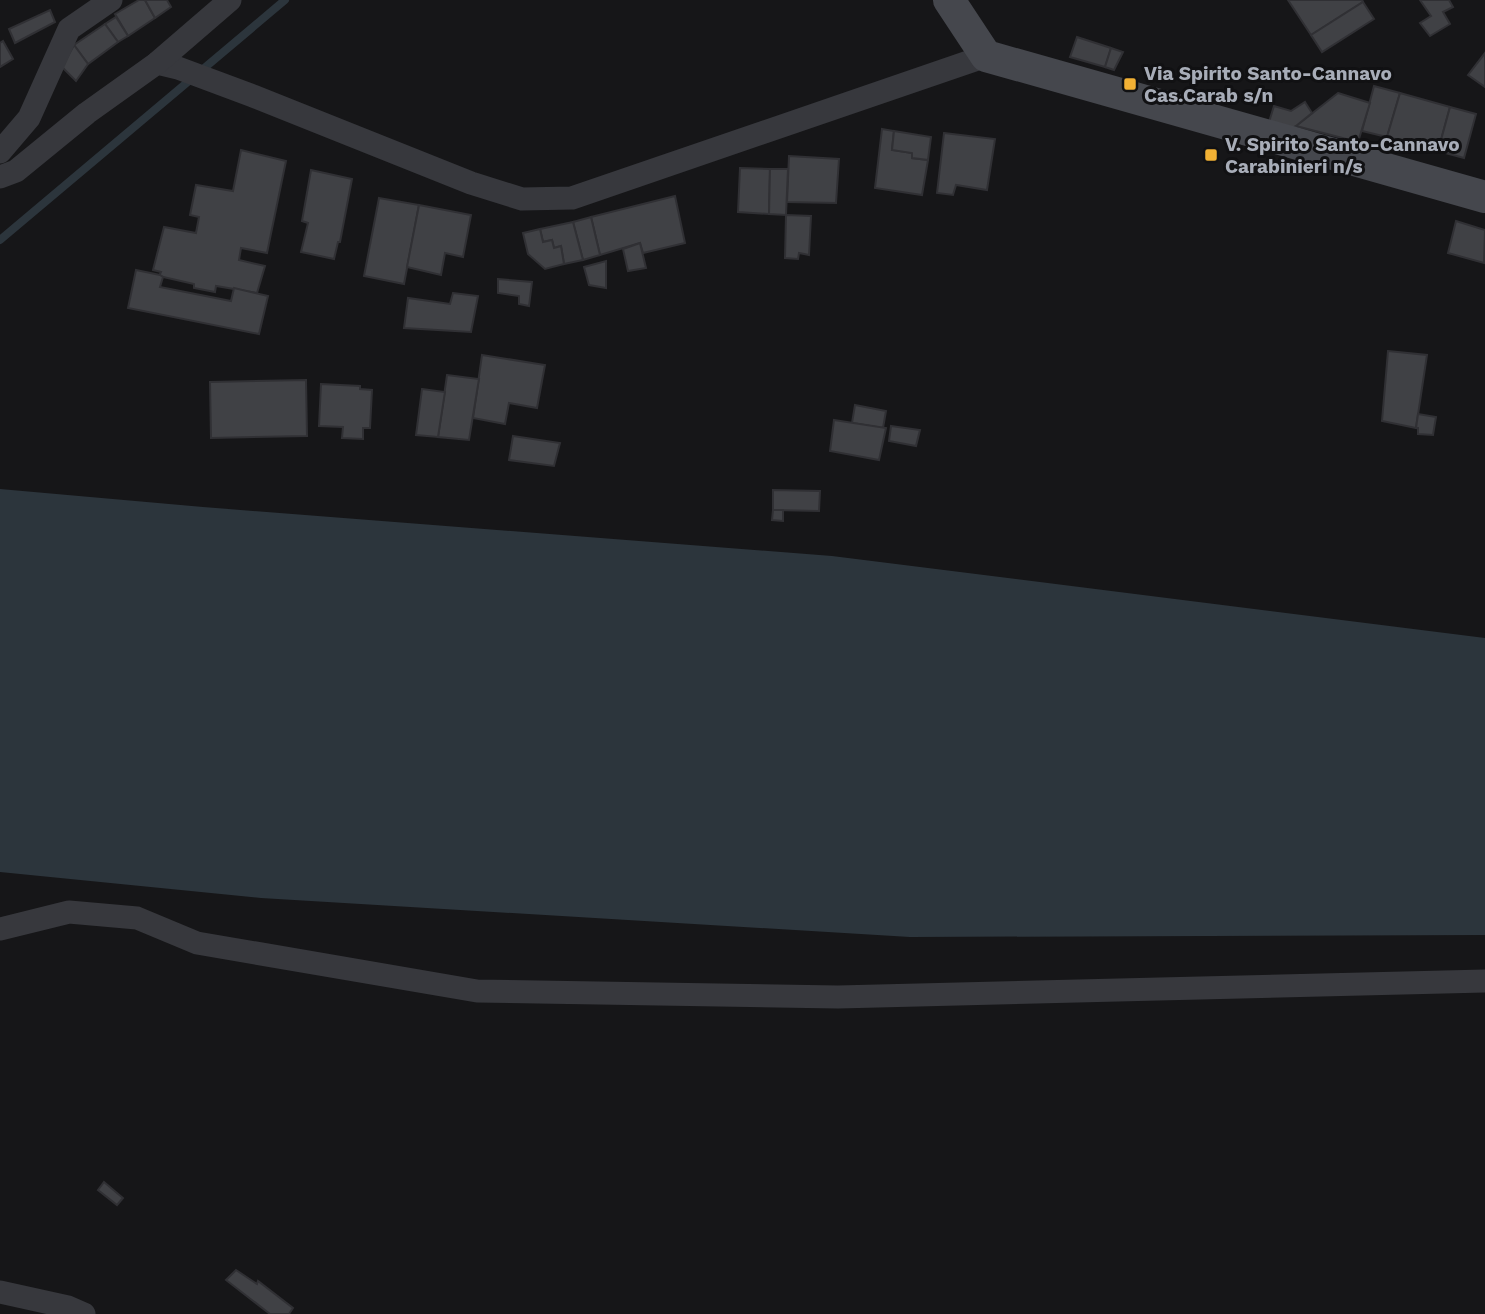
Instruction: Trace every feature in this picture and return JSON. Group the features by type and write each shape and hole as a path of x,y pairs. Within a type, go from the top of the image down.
{"street":[{"path":"0,152 29,118 69,29 111,0"},
{"path":"0,177 16,171 87,113 167,65 230,0"},
{"path":"949,0 986,56"},
{"path":"167,65 253,96 471,183 522,199 572,198 986,56 1485,197"},
{"path":"0,929 69,912 137,918 197,943 477,991 838,996 1485,981"},
{"path":"0,1292 68,1307 84,1314"}],"shaded area":[{"path":"0,489 832,556 1485,638 1485,935 910,937 261,898 0,872"}],"building":[{"path":"139,0 145,0 155,18 128,36 115,14"},
{"path":"145,0 167,0 171,7 155,18"},
{"path":"1288,0 1362,0 1363,2 1311,35"},
{"path":"1420,0 1449,0 1453,7 1443,12 1450,24 1430,36 1420,23 1431,16"},
{"path":"1363,2 1374,19 1322,52 1311,35"},
{"path":"50,10 55,22 15,43 9,29"},
{"path":"116,17 128,36 118,42 105,24"},
{"path":"105,24 118,42 88,64 74,45"},
{"path":"1077,37 1111,48 1105,67 1070,57"},
{"path":"3,41 13,59 0,67 0,43"},
{"path":"74,45 88,64 76,81 62,67"},
{"path":"1111,48 1123,52 1114,70 1105,67"},
{"path":"1485,53 1485,87 1468,75"},
{"path":"1374,86 1400,93 1387,137 1362,131"},
{"path":"1338,93 1370,103 1358,142 1296,126"},
{"path":"1400,93 1450,107 1438,151 1387,137"},
{"path":"1305,102 1312,113 1296,126 1285,132 1268,125 1274,106 1291,111"},
{"path":"1450,107 1476,114 1464,158 1438,151"},
{"path":"882,129 894,131 892,150 912,153 912,158 928,160 922,195 875,188"},
{"path":"894,131 931,137 928,160 912,158 912,153 892,150"},
{"path":"944,133 995,139 987,190 956,185 953,195 937,193"},
{"path":"241,150 286,161 267,253 241,248 239,260 265,266 257,293 216,286 215,292 159,276 161,272 153,270 164,227 196,233 199,217 190,215 196,185 233,191"},
{"path":"789,156 839,159 836,203 787,202"},
{"path":"740,168 770,169 769,214 738,212"},
{"path":"770,169 788,169 786,215 769,214"},
{"path":"311,170 352,179 340,242 334,259 301,252 308,223 302,221"},
{"path":"675,196 685,243 643,253 640,243 600,255 591,217"},
{"path":"379,198 419,205 404,284 364,276"},
{"path":"419,205 471,215 463,257 445,253 441,275 407,267"},
{"path":"786,215 811,216 809,255 799,253 798,259 785,258"},
{"path":"591,217 600,255 583,260 573,222"},
{"path":"1456,221 1485,230 1484,263 1448,253"},
{"path":"573,222 583,260 564,264 561,246 554,248 552,240 543,242 540,229"},
{"path":"540,229 543,242 552,240 554,248 561,246 564,264 545,269 528,254 523,233"},
{"path":"640,243 646,268 628,271 623,249"},
{"path":"606,261 606,288 589,285 584,267"},
{"path":"136,270 163,277 160,287 231,301 234,288 268,296 259,334 128,308"},
{"path":"498,279 532,282 529,306 519,304 519,296 498,293"},
{"path":"453,293 478,296 471,332 404,328 408,298 450,304"},
{"path":"1388,351 1427,355 1416,428 1382,421"},
{"path":"482,355 545,365 537,408 509,403 505,424 473,418"},
{"path":"447,375 479,379 469,440 438,437"},
{"path":"306,380 307,436 211,438 210,382"},
{"path":"321,384 360,386 360,389 372,390 370,428 363,428 363,439 342,438 343,427 319,426"},
{"path":"422,389 445,392 438,437 416,435"},
{"path":"855,405 886,411 883,428 852,423"},
{"path":"1418,414 1436,417 1433,435 1418,434"},
{"path":"834,420 886,428 879,460 830,451"},
{"path":"891,426 920,430 916,446 889,441"},
{"path":"513,436 560,443 554,466 509,460"},
{"path":"773,490 820,491 819,511 773,510"},
{"path":"773,510 783,510 783,521 772,520"},
{"path":"104,1182 123,1198 117,1205 98,1190"},
{"path":"236,1270 257,1284 258,1281 293,1308 289,1314 270,1314 226,1280"}],"waterway":[{"path":"0,240 285,0"}],"place":[{"name":"Via Spirito Santo-Cannavo Cas.Carab s/n","path":"1130,84"},
{"name":"V. Spirito Santo-Cannavo Carabinieri n/s","path":"1211,155"}]}
